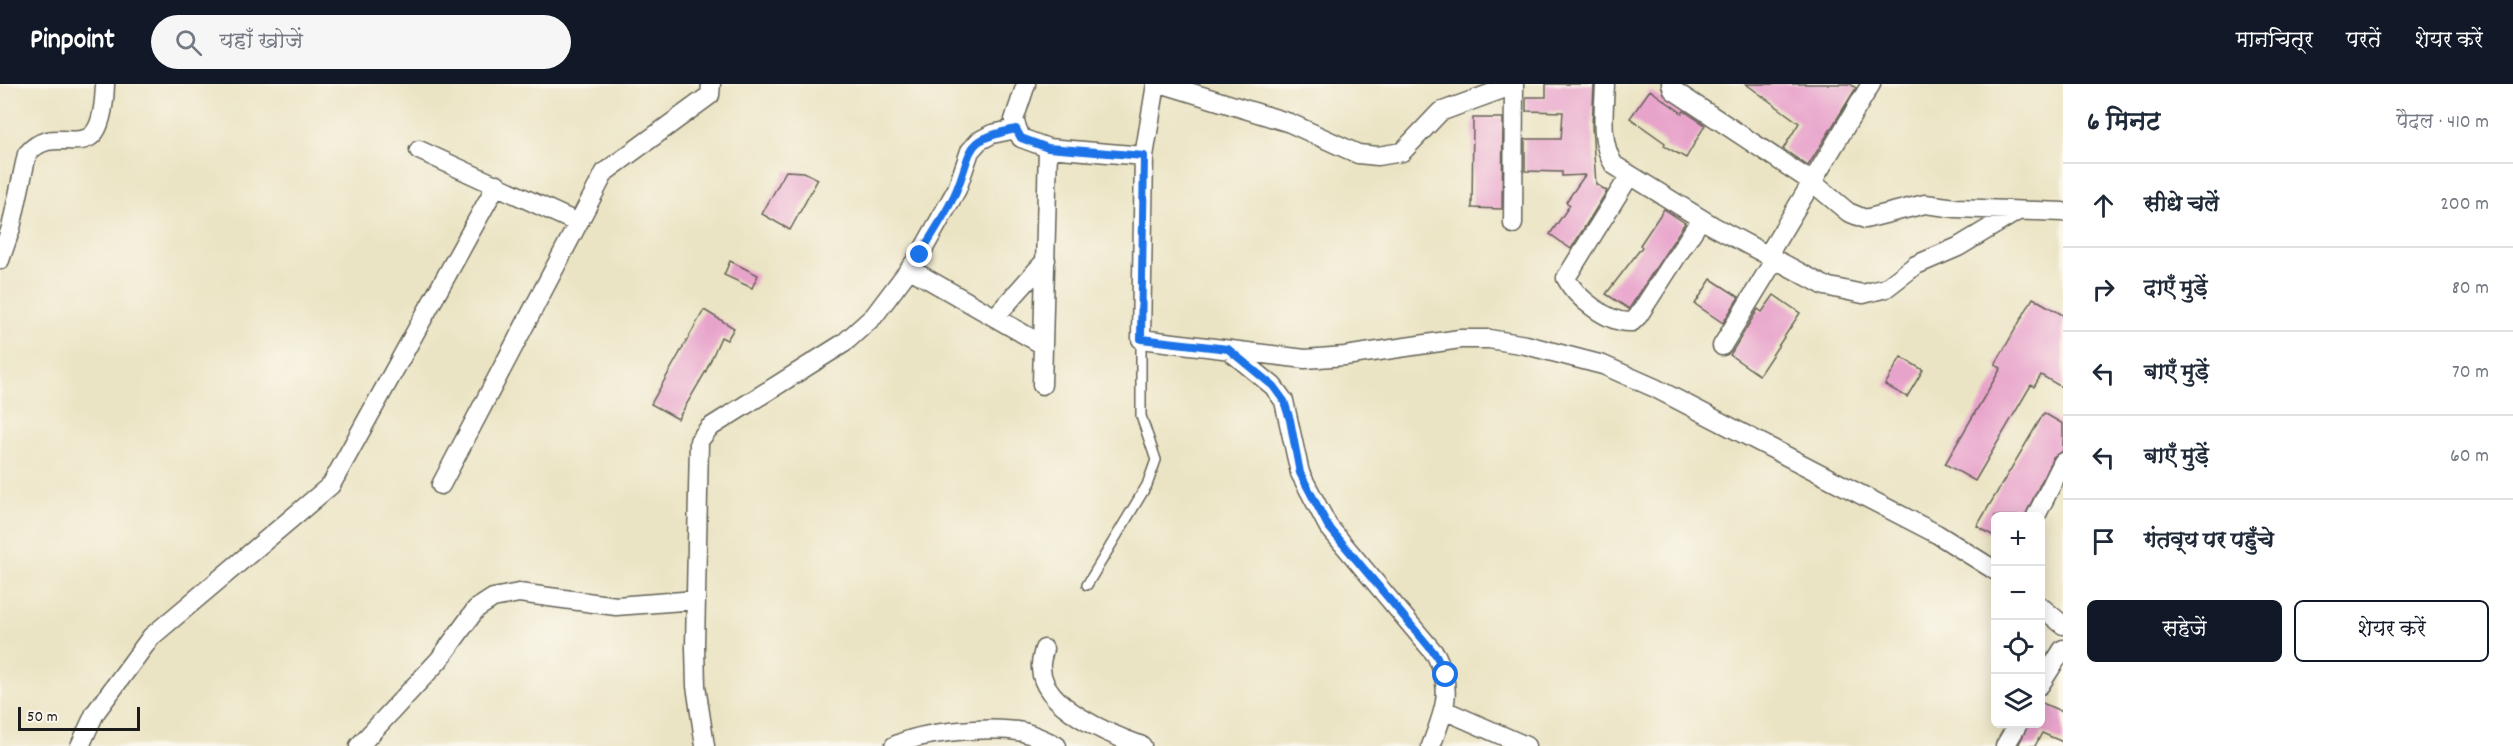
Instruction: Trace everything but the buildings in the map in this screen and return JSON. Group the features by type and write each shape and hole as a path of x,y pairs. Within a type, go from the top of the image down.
{"street":[{"path":"0,260 11,228 27,154 35,144 45,140 84,142 94,135 101,120 105,84"},
{"path":"441,485 605,172 710,95 711,84"},
{"path":"1156,84 1144,156 1141,339 1305,360 1460,339 1489,339 1526,345 1603,365 1655,388 1937,534 1991,568"},
{"path":"1163,84 1290,123 1358,154 1378,156 1402,152 1440,112 1514,84 1513,224"},
{"path":"1605,84 1603,121 1607,154 1614,165 1701,219 1825,286 1863,294 1886,288 1916,265 1958,247 2016,212"},
{"path":"1671,84 1673,90 1812,182 1848,212 1865,219 1925,204 2016,212 2063,212"},
{"path":"1722,346 1812,182 1871,84"},
{"path":"1022,86 1016,113 1016,129 1021,138 1048,148 1144,156"},
{"path":"705,746 696,686 699,441 709,428 844,343 874,316 910,269 957,189 970,151 979,141 992,134 1016,129"},
{"path":"1042,385 1048,148"},
{"path":"419,150 578,223"},
{"path":"1630,175 1566,278 1574,291 1614,321 1632,322 1638,316 1701,219"},
{"path":"80,746 95,713 151,637 330,485 497,184"},
{"path":"995,317 1046,260"},
{"path":"910,269 1043,345"},
{"path":"1228,349 1273,386 1284,401 1300,473 1328,526 1436,655 1446,675 1444,710 1431,746"},
{"path":"2038,512 2063,462"},
{"path":"359,746 439,660 476,609 494,598 519,593 616,606 696,600"},
{"path":"2045,610 2063,625"},
{"path":"1044,649 1041,668 1043,678 1050,690 1077,717 1102,731 1142,746"},
{"path":"2045,677 2063,650"},
{"path":"1444,710 1526,746"},
{"path":"2005,746 2015,728"},
{"path":"894,746 905,740 929,735 997,730 1023,732 1057,746"}],"lane":[{"path":"1087,585 1147,485 1156,460 1141,416 1141,339"}],"route":[{"path":"920,255 957,189 970,151 979,141 992,134 1016,129 1021,138 1033,145 1144,156 1141,339 1228,349 1273,386 1284,401 1290,420 1300,473 1328,526 1436,655 1446,675"}]}
